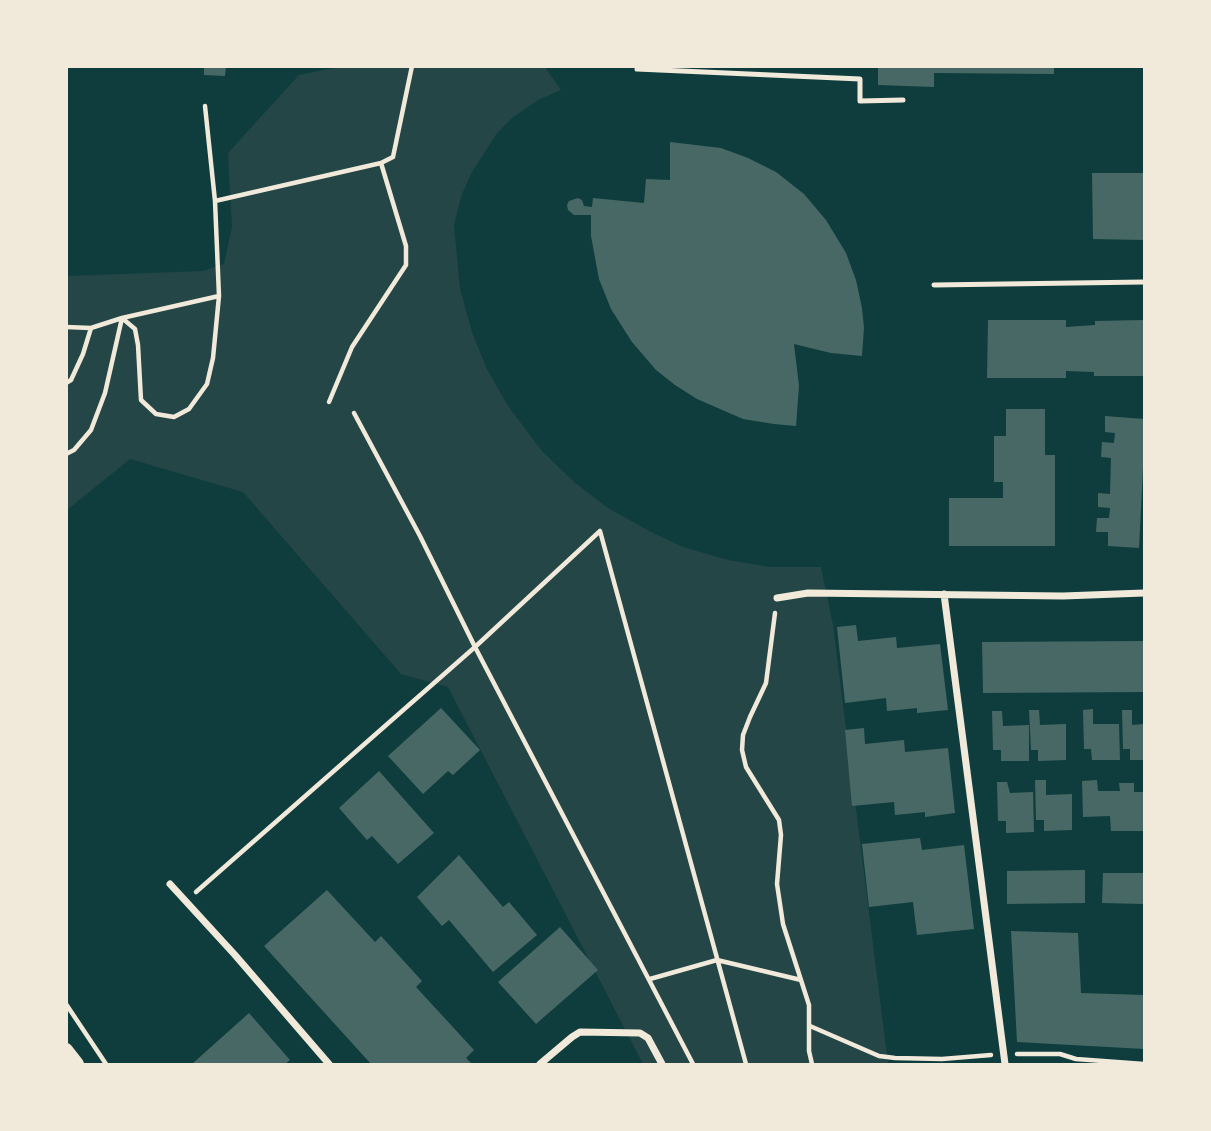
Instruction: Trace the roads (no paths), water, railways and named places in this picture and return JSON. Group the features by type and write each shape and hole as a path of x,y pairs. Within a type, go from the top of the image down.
{"main road":[{"path":"66,1050 77,1065"}],"street":[{"path":"777,598 808,593 1063,596 1144,593"},
{"path":"943,594 1005,1065"},
{"path":"170,884 330,1065"},
{"path":"540,1065 580,1032 640,1033 649,1038 662,1065"}],"lane":[{"path":"637,69 860,79 860,101 903,100"},
{"path":"934,285 1144,282"}]}
